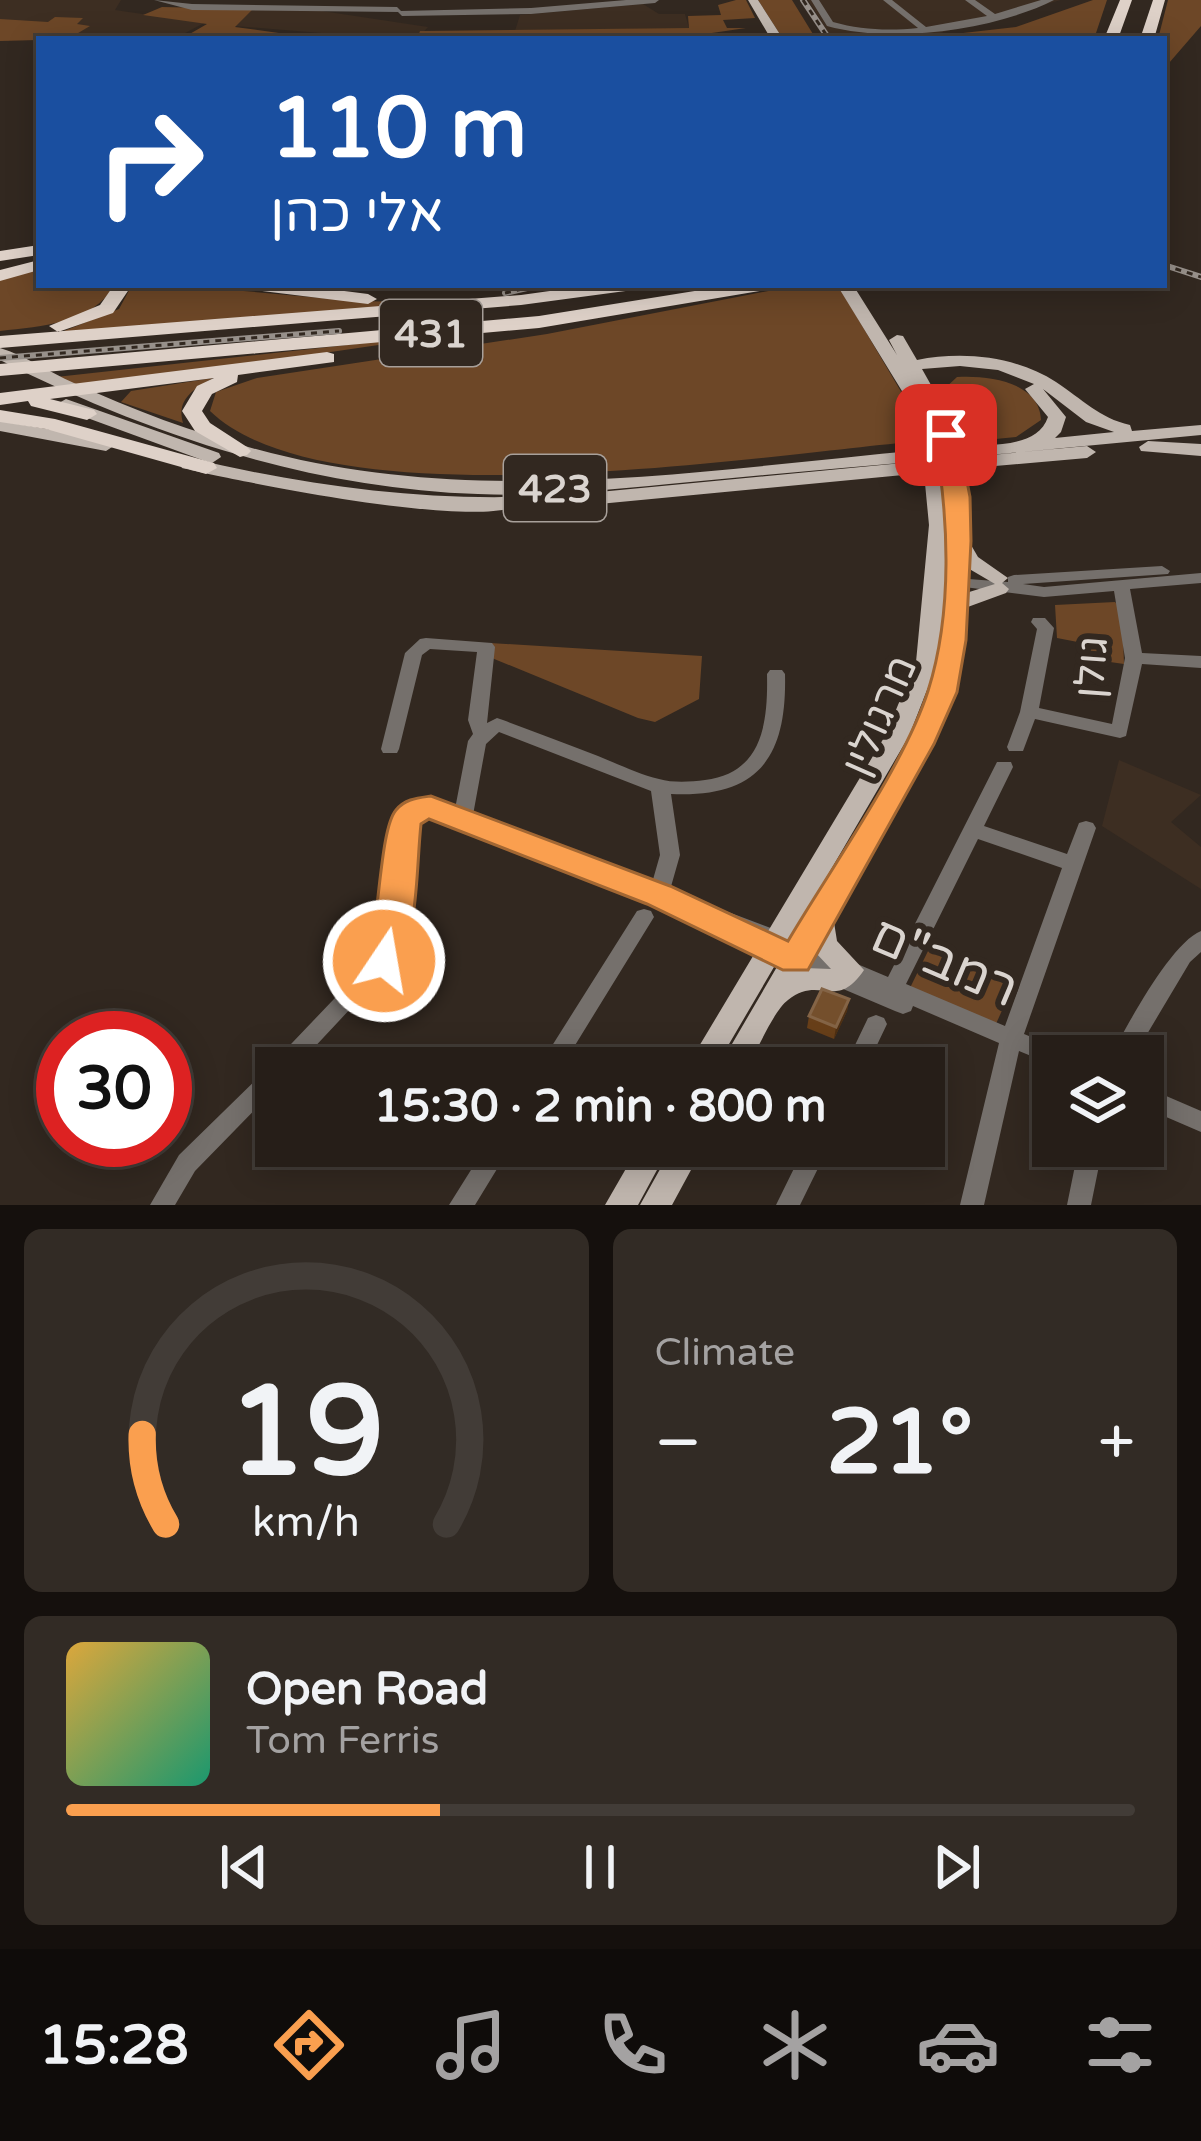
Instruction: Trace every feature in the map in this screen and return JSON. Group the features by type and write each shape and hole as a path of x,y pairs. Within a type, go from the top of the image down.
{"highway":[{"path":"1113,36 1126,0"},
{"path":"1148,36 1159,0"},
{"path":"0,256 36,256"},
{"path":"0,272 36,257"},
{"path":"0,344 95,315 115,302 122,288"},
{"path":"261,288 337,298 557,296"},
{"path":"272,288 337,298"},
{"name":"431","path":"0,344 612,288"},
{"name":"431","path":"0,369 561,320 750,288"},
{"path":"0,399 49,386 135,384 601,320 696,299"},
{"path":"0,344 49,386"},
{"path":"0,380 255,348"},
{"path":"239,452 202,427 192,411 199,395 231,378 315,359"},
{"path":"121,411 112,397 135,384"},
{"path":"0,399 87,414"},
{"path":"0,416 48,423 206,468"}],"main road":[{"path":"753,0 775,36"},
{"path":"847,288 909,369"},
{"path":"862,288 909,369"},
{"path":"889,328 923,353 1020,382 1051,404 1056,426 1019,450"},
{"path":"909,369 970,367 1034,378 1080,414 1105,425 1198,439"},
{"path":"936,408 937,381 970,367"},
{"name":"423","path":"0,369 239,452 382,483 520,490 876,466"},
{"name":"מרגולין","path":"744,1047 774,995 786,950 916,698 948,585 958,541 955,476 936,408 909,369"},
{"name":"מרגולין","path":"715,1047 786,950 823,911 934,713 949,665 948,585 937,478 909,369"},
{"name":"423","path":"49,386 87,414 270,474 453,503 646,495 1019,450 1198,439"},
{"path":"0,425 301,490 453,503"},
{"name":"423","path":"1019,450 1142,447 1198,439"},
{"path":"958,541 970,561 999,584"},
{"path":"948,585 999,584"},
{"path":"823,911 824,945 846,975"},
{"path":"774,995 804,979 846,975"},
{"path":"621,1205 643,1167"},
{"path":"656,1205 677,1167"}],"street":[{"path":"161,0 176,5 307,4 400,11 543,11 655,0"},
{"path":"400,11 538,9 639,0"},
{"path":"814,0 826,20 842,29 922,27 994,17 1050,0"},
{"path":"887,0 922,27"},
{"path":"969,0 994,17"},
{"path":"999,584 1201,568"},
{"path":"999,584 1121,587 1201,578"},
{"name":"גולן","path":"1029,712 1120,732 1134,658 1121,587"},
{"path":"893,988 1029,712 1046,628 1039,622"},
{"path":"390,749 414,653 427,643 486,647 477,720 481,732 463,818"},
{"path":"1134,658 1201,662"},
{"path":"481,732 509,725 660,787 725,780 765,753 777,728 776,674"},
{"path":"658,895 670,855 660,787"},
{"name":"רמב\"ם","path":"300,1047 384,961 392,941 404,825 413,812 431,807 1032,1050"},
{"path":"972,1205 1010,1044 1086,828"},
{"path":"974,830 1073,863"},
{"path":"563,1047 644,917"},
{"path":"1135,1035 1183,956 1201,939"},
{"name":"רמב\"ם","path":"846,975 893,988 1032,1056"},
{"path":"865,1047 876,1024"},
{"path":"161,1205 187,1163 255,1094"},
{"path":"460,1205 485,1167"},
{"path":"788,1205 807,1167"},
{"path":"1079,1205 1086,1167"}],"shaded area":[{"path":"0,0 121,0 115,10 204,23 180,36 36,36 36,41 0,41"},
{"path":"746,0 755,18 723,20 727,28 746,28 691,36 418,36 420,31 689,28 688,16 721,15 718,5"},
{"path":"758,0 792,0 814,36 781,36"},
{"path":"808,0 1061,0 929,36 830,36"},
{"path":"1093,0 1107,0 1095,36 937,36 1016,27"},
{"path":"1168,0 1201,0 1201,26 1167,70 1167,36 1159,36"},
{"path":"643,4 659,14 685,14 689,28 515,31 520,15"},
{"path":"162,7 253,9 235,27 279,33 186,36 207,24 143,15"},
{"path":"253,9 322,11 428,27 420,36 357,36 235,26"},
{"path":"55,17 83,18 77,24 90,26 73,36 0,41 0,19 48,22"},
{"path":"36,269 36,288 113,288 79,315 49,325 0,331 0,280"},
{"path":"130,288 202,288 411,302 412,306 59,333 119,309"},
{"path":"784,288 840,288 903,395 921,441 657,468 445,474 348,466 268,446 210,411 216,392 257,378 547,334"},
{"path":"474,331 77,389 56,377"},
{"path":"957,377 997,380 1022,389 1032,397 1041,420 1016,437 955,443 943,390"},
{"path":"213,378 184,401 183,423 121,402 131,391"},
{"path":"1115,602 1122,611 1124,664 1089,659 1088,644 1057,638 1055,605"},
{"path":"490,643 702,656 699,699 655,722 638,718 487,656"},
{"path":"1119,760 1201,795 1171,822 1201,847 1201,889 1102,826"},
{"path":"929,949 1014,984 995,1026 909,990"}],"building":[{"path":"822,989 849,999 836,1027 809,1016"}],"railway":[{"path":"803,0 827,36"},
{"path":"1167,266 1201,277"},
{"path":"505,293 527,288"},
{"path":"0,358 339,331"}],"route":[{"path":"384,961 392,941 406,820 418,809 431,807 730,925 795,960 919,744 942,692 956,604 958,541 958,497 946,435"}]}
